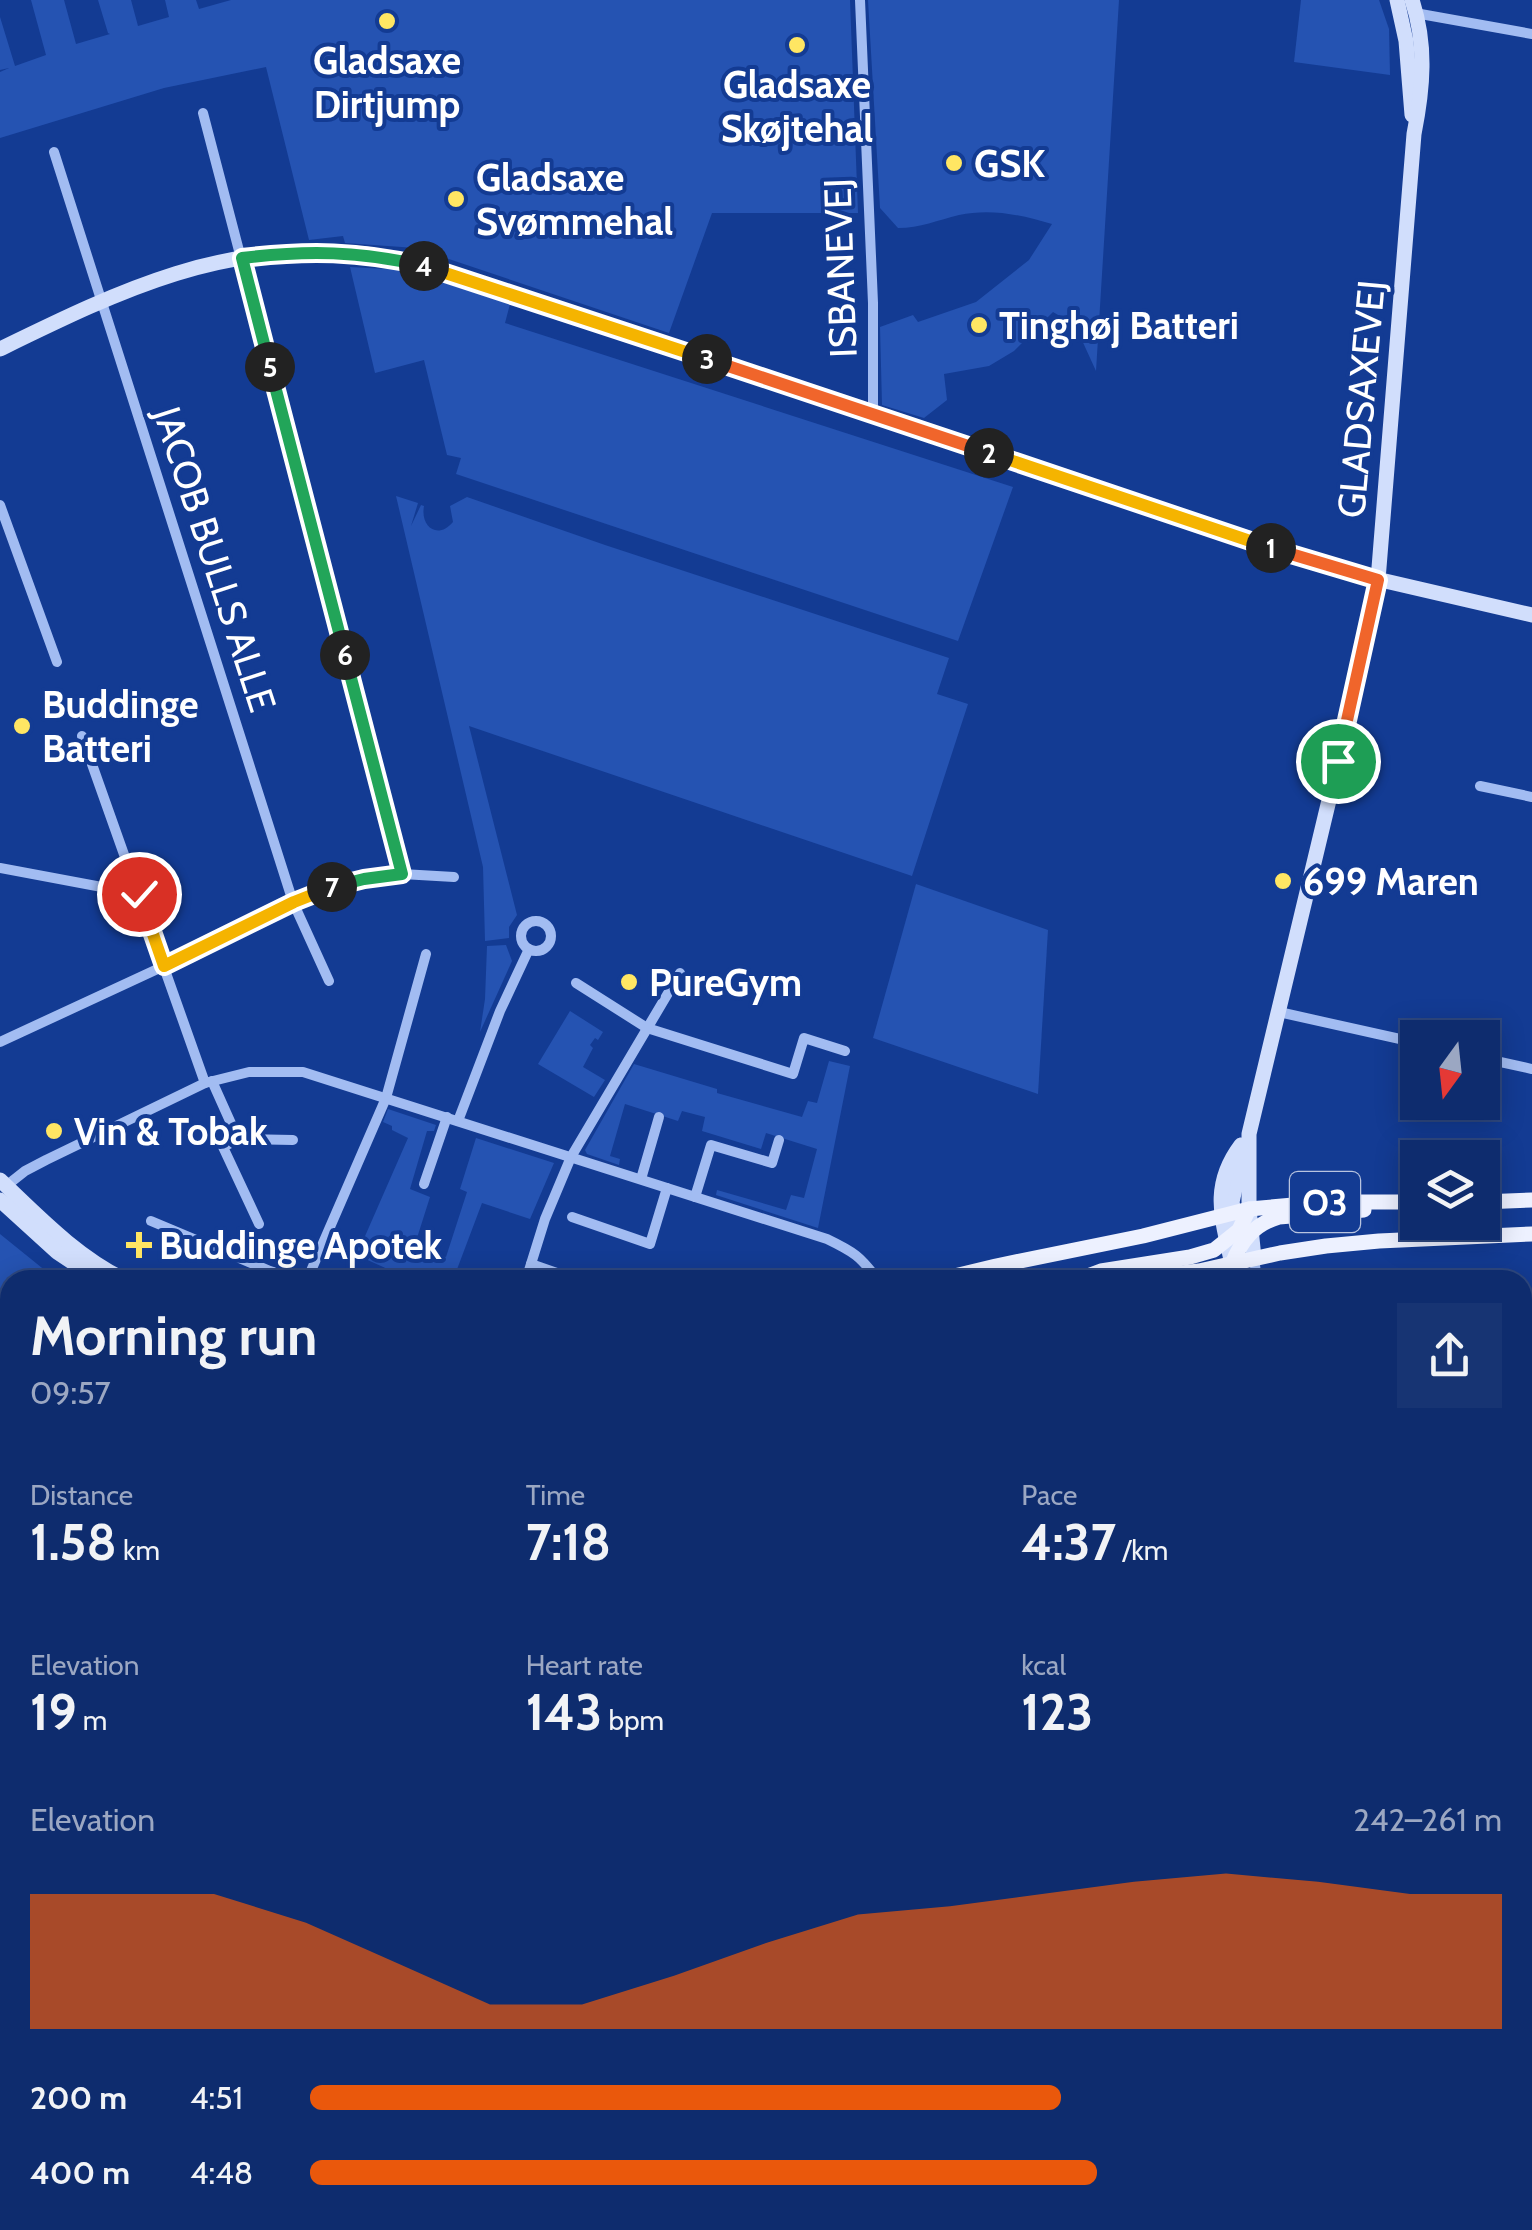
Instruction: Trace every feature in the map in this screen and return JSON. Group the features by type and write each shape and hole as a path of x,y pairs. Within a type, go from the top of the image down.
{"main road":[{"path":"1500,1201 1532,1200"},
{"name":"O3","path":"979,1270 1143,1236 1234,1212 1327,1202 1400,1202"},
{"path":"1107,1270 1207,1253 1245,1241 1265,1222 1278,1218 1357,1212 1400,1204"},
{"path":"1234,1212 1245,1241"},
{"name":"O3","path":"1236,1270 1245,1241 1280,1253 1379,1241 1532,1234"}],"street":[{"name":"ISBANEVEJ","path":"860,0 873,303 873,414"},
{"path":"1407,6 1532,34"},
{"name":"GLADSAXEVEJ","path":"1234,1212 1378,580 1414,134 1422,81 1422,33 1407,6"},
{"path":"203,113 402,874"},
{"name":"JACOB BULLS ALLE","path":"54,152 294,902 329,981"},
{"path":"0,349 101,300 186,269 279,253 378,256 432,268 1281,551 1378,580 1532,615"},
{"path":"0,505 3,526 57,662"},
{"path":"82,736 208,1082 238,1139"},
{"path":"1480,786 1532,797"},
{"path":"0,868 139,894"},
{"path":"0,1042 337,885 402,874 454,877"},
{"path":"424,1184 528,949"},
{"path":"312,1270 386,1098 426,954"},
{"path":"529,1270 544,1219 572,1157 680,973"},
{"path":"576,983 647,1028 793,1074 804,1038 844,1051"},
{"path":"1279,1012 1400,1039"},
{"path":"1500,1062 1532,1069"},
{"path":"1,1190 46,1160 208,1082 248,1072 304,1072 842,1246 861,1257 871,1270"},
{"path":"641,1179 660,1117"},
{"name":"GLADSAXEVEJ","path":"1236,1270 1245,1241 1234,1212 1220,1196 1228,1162 1249,1134"},
{"path":"259,1224 223,1147 238,1139 293,1140"},
{"path":"695,1197 711,1145 772,1163 779,1140"},
{"path":"572,1217 650,1244 668,1188"},
{"path":"1,1190 109,1270"},
{"path":"1,1190 57,1252 85,1270"},
{"path":"151,1221 268,1270"},
{"path":"1245,1241 1253,1270"},
{"path":"531,1264 548,1270"}],"shaded area":[{"path":"31,0 64,0 76,44 110,34 98,0 131,0 138,26 169,17 165,0 196,0 199,9 231,0 850,0 858,213 712,213 669,333 416,248 345,243 343,236 309,240 266,67 164,88 0,138 0,72 9,68 0,70 0,17 15,66 46,55"},
{"path":"868,0 1119,0 1096,371 1075,325 1053,312 1014,351 989,366 944,374 947,400 924,418 882,405 880,327 913,315 918,322 976,302 1029,260 1052,224 1018,215 983,212 898,228 880,208"},
{"path":"1301,0 1379,0 1389,29 1390,75 1294,62"},
{"path":"350,267 404,270 510,304 505,323 1013,487 958,641 456,474 461,458 447,455 424,360 375,373"},
{"path":"396,496 418,503 411,526 421,505 427,525 442,530 453,522 450,506 467,497 949,658 937,694 968,704 912,876 469,726 517,915 509,927 509,938 485,941 483,867"},
{"path":"916,884 1048,930 1038,1094 873,1038"},
{"path":"506,945 512,961 480,1032 487,946"},
{"path":"570,1011 603,1032 590,1045 593,1048 583,1067 605,1080 594,1097 538,1064"},
{"path":"829,1061 850,1066 818,1228 716,1195 717,1190 786,1210 791,1195 804,1198 817,1149 766,1133 761,1149 702,1131 705,1117 682,1111 678,1121 625,1104 610,1156 620,1159 619,1165 585,1150 634,1064 802,1117 808,1101 817,1103"},
{"path":"388,1109 436,1125 434,1131 427,1131 410,1189 430,1197 417,1238 419,1247 446,1257 467,1192 460,1189 476,1138 554,1163 530,1219 482,1203 457,1270 390,1270 352,1253 357,1241 362,1243 408,1138 383,1122"},
{"path":"0,1234 45,1270 0,1270"}],"place":[{"name":"Gladsaxe Dirtjump","path":"387,21"},
{"name":"Gladsaxe Skøjtehal","path":"797,45"},
{"name":"GSK","path":"954,163"},
{"name":"Gladsaxe Svømmehal","path":"456,199"},
{"name":"Tinghøj Batteri","path":"979,325"},
{"name":"Buddinge Batteri","path":"22,726"},
{"name":"699 Maren","path":"1283,881"},
{"name":"PureGym","path":"629,982"},
{"name":"Vin & Tobak","path":"54,1131"},
{"name":"Buddinge Apotek","path":"139,1245"}],"route":[{"path":"139,894 164,966 337,885 402,874 242,258 279,253 367,254 432,268 1378,580 1338,761"}]}
